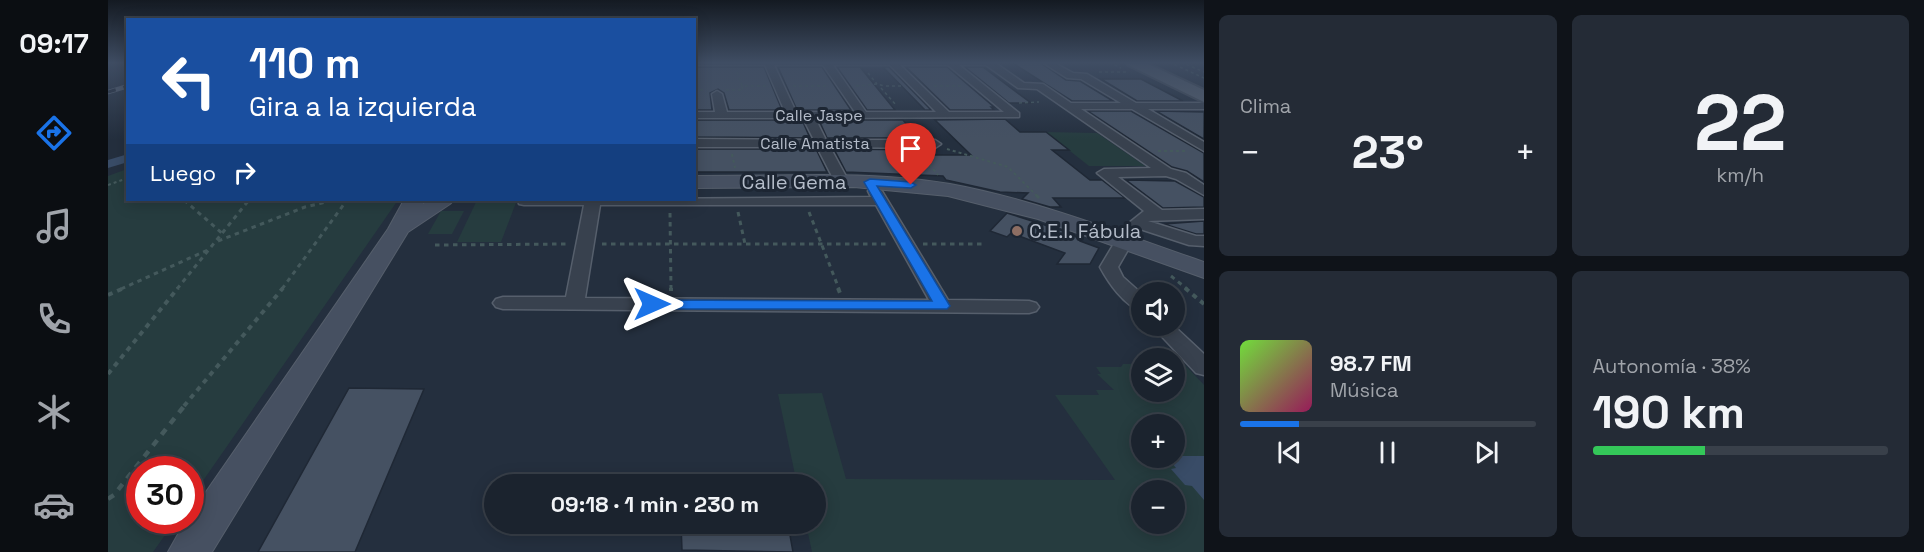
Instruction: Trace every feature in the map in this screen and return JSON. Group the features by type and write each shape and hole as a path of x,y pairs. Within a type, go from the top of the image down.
{"main road":[{"path":"1185,88 1204,97"}],"street":[{"path":"779,88 792,115"},
{"path":"843,88 863,115"},
{"path":"918,88 946,115"},
{"path":"982,88 1002,103"},
{"path":"1042,88 1166,172"},
{"path":"1103,88 1199,149"},
{"path":"717,94 722,115"},
{"name":"Calle Jaspe","path":"696,115 1015,115 1002,103"},
{"path":"1068,106 1204,106"},
{"path":"807,115 842,182"},
{"name":"Calle Amatista","path":"696,143 933,144"},
{"path":"1204,191 1181,176 1166,172 1104,173 1153,210 1204,214"},
{"name":"Calle Gema","path":"696,182 842,182 875,192 923,186 1012,205 1204,270"},
{"path":"669,201 805,201 875,192 942,306"},
{"path":"189,552 399,229 413,201"},
{"path":"399,229 429,201"},
{"path":"399,229 441,201"},
{"path":"574,304 592,201"},
{"path":"1131,294 1116,280 1109,267 1121,242 1137,223 1153,210"},
{"path":"1137,223 1195,241 1204,241"},
{"path":"503,303 1029,307"},
{"path":"1172,336 1204,367"}],"path":[{"path":"881,88 904,115"},
{"path":"900,88 920,90 954,88"},
{"path":"1002,103 1040,103 1019,88"},
{"path":"730,143 736,173"},
{"path":"913,144 943,181"},
{"path":"933,144 1008,167 1041,200"},
{"path":"1135,151 1199,149"},
{"path":"108,185 126,179"},
{"path":"185,201 222,234"},
{"path":"108,374 212,249 248,201"},
{"path":"217,241 305,207 331,201"},
{"path":"108,499 114,495 186,404 297,271 346,201"},
{"path":"669,201 671,304"},
{"path":"736,201 745,244"},
{"path":"805,201 845,305"},
{"path":"435,244 986,244"},
{"path":"108,295 212,249"}],"green space":[{"path":"1046,132 1097,133 1145,166 1089,166"},
{"path":"126,169 126,201 397,201 204,479 204,456 126,456 126,534 166,534 153,552 108,552 108,176"},
{"path":"477,201 517,201 501,242 457,242"},
{"path":"441,211 464,211 452,234 428,234"},
{"path":"1123,364 1131,364 1131,402 1185,402 1185,365 1204,385 1204,552 812,552 808,534 826,534 826,474 795,474 778,394 822,393 846,479 1115,480 1055,395 1099,395 1096,390 1114,390 1097,374 1101,374 1096,367 1121,367"}],"water":[{"path":"1185,456 1204,456 1204,500 1192,486 1185,485 1185,480 1181,480 1171,469 1185,468"}],"building":[{"path":"696,88 773,88 782,110 729,110 724,93 718,89 710,93 712,110 696,110"},
{"path":"787,88 836,88 851,110 797,110"},
{"path":"851,88 877,88 895,110 867,110"},
{"path":"903,88 909,88 931,110 925,110"},
{"path":"927,88 971,88 994,107 991,107 994,110 950,110"},
{"path":"990,88 1011,88 1031,103 1009,103"},
{"path":"1051,88 1091,88 1113,101 1072,101"},
{"path":"1115,88 1158,88 1183,101 1137,101"},
{"path":"1088,111 1131,111 1204,153 1204,182 1187,171 1172,167"},
{"path":"1156,111 1204,112 1204,139"},
{"path":"1005,119 1020,132 1046,132 1069,150 1052,150 1090,180 1102,180 1125,198 1053,198 1061,207 1050,207 1022,199 1028,193 1000,192 946,180 943,176 846,172 834,149 929,150 933,155 971,155 935,120"},
{"path":"696,120 802,120 810,138 696,137"},
{"path":"819,120 903,120 918,138 827,138"},
{"path":"696,149 816,149 827,172 696,172"},
{"path":"1126,180 1175,181 1204,197 1204,207 1163,208"},
{"path":"1007,213 1073,234 1080,241 1099,248 1090,264 1057,264 1065,253 1011,233 1007,237 990,231"},
{"path":"1204,221 1204,234 1196,234 1164,224"},
{"path":"349,388 424,389 355,552 258,552"},
{"path":"681,534 790,534 793,552 682,550"}],"waterway":[{"path":"108,164 126,159"}],"railway":[{"path":"108,92 122,88"}],"place":[{"name":"C.E.I. Fábula","path":"1017,231"}],"route":[{"path":"652,304 942,306 870,182 911,185"}]}
